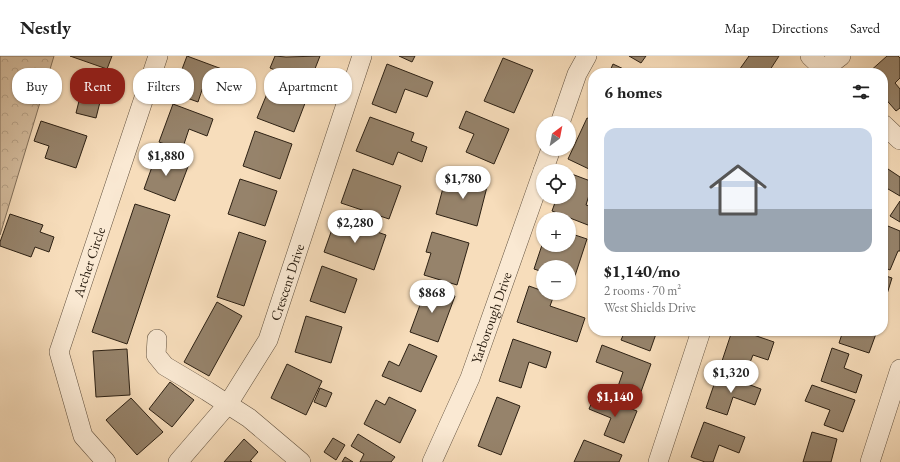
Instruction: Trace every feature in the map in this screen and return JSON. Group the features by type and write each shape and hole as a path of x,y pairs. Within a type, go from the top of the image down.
{"street":[{"name":"Archer Circle","path":"106,462 83,436 59,352 158,56"},
{"name":"Crescent Drive","path":"178,462 228,404 268,340 362,56"},
{"path":"562,116 577,74 587,56"},
{"path":"810,56 820,68"},
{"path":"828,68 840,56"},
{"path":"888,129 900,140"},
{"name":"Yarborough Drive","path":"432,462 470,378 536,191"},
{"path":"658,462 699,336"},
{"path":"158,339 156,355 165,366 249,418 300,462"},
{"path":"870,462 900,369"}],"green space":[{"path":"0,56 54,56 50,68 12,68 12,104 40,104 0,235"}],"building":[{"path":"70,56 112,56 107,68"},
{"path":"187,56 219,68 202,68 202,90 198,102 194,101 194,68 182,68"},
{"path":"275,56 320,56 315,68 270,68"},
{"path":"399,56 415,56 412,62"},
{"path":"629,56 646,56 641,63"},
{"path":"749,56 779,56 771,68 741,68"},
{"path":"887,56 898,56 900,58 900,78 895,83 900,89 900,108 896,111 888,102 888,68 874,68"},
{"path":"503,58 533,70 514,113 484,101"},
{"path":"387,64 433,82 427,97 405,89 396,113 372,104"},
{"path":"613,64 621,68 611,68"},
{"path":"264,101 264,104 305,104 294,132 257,118"},
{"path":"78,104 100,104 96,118 76,113"},
{"path":"173,104 213,119 207,136 189,129 182,150 159,142"},
{"path":"466,111 509,129 494,164 466,152 474,134 459,128"},
{"path":"370,117 414,133 411,141 427,147 422,162 398,152 393,165 356,151"},
{"path":"587,118 588,118 588,169 568,159 569,156 576,156 576,142"},
{"path":"41,121 87,136 76,168 45,158 49,146 34,141"},
{"path":"255,131 292,144 280,179 243,166"},
{"path":"157,153 189,164 175,201 144,189"},
{"path":"353,169 401,186 389,219 341,203"},
{"path":"888,169 900,177 900,196 888,189"},
{"path":"458,174 488,183 477,226 436,214 443,188 453,191"},
{"path":"576,176 588,180 588,198 586,205 588,206 588,225 576,220 576,212 552,211 554,204 576,204"},
{"path":"240,179 277,191 265,226 228,214"},
{"path":"900,201 900,222 890,216"},
{"path":"135,204 170,215 127,344 92,332"},
{"path":"10,214 43,225 40,232 54,237 49,252 35,247 31,257 0,246"},
{"path":"336,218 386,235 374,270 324,252"},
{"path":"888,226 900,231 900,251 898,251 890,270 888,269"},
{"path":"239,232 266,241 244,306 217,297"},
{"path":"432,232 469,243 457,285 424,275 431,253 426,252"},
{"path":"576,235 587,239 576,273 576,260 537,260 540,252 576,252"},
{"path":"322,266 357,279 345,313 310,301"},
{"path":"888,277 892,278 888,291"},
{"path":"427,286 455,296 438,342 410,332"},
{"path":"529,286 536,288 536,300 552,300 550,306 585,318 577,342 517,322"},
{"path":"217,302 242,316 209,376 184,362"},
{"path":"306,316 342,327 331,363 295,352"},
{"path":"623,336 655,336 650,351 621,340"},
{"path":"730,336 757,336 774,342 768,360 753,355 747,370 722,361"},
{"path":"841,336 875,336 869,353 839,343"},
{"path":"513,339 551,352 546,368 529,362 521,388 499,381"},
{"path":"409,344 437,356 421,392 382,376 389,361 399,366"},
{"path":"602,345 651,364 638,400 616,392 623,372 596,362"},
{"path":"832,348 849,354 844,368 862,375 856,393 821,381"},
{"path":"127,349 130,395 96,397 93,351"},
{"path":"287,364 322,381 306,415 271,398"},
{"path":"718,373 761,389 755,405 733,397 727,415 706,408"},
{"path":"170,382 194,400 172,427 149,409"},
{"path":"812,385 855,400 843,432 824,425 830,410 805,401"},
{"path":"320,388 332,393 326,407 314,402"},
{"path":"595,395 637,411 624,443 604,435 611,418 589,409"},
{"path":"389,397 416,410 400,443 364,424 376,400 385,405"},
{"path":"497,397 520,406 501,455 478,446"},
{"path":"131,398 163,432 137,455 106,420"},
{"path":"704,422 745,437 739,453 719,445 713,462 705,462 691,457"},
{"path":"812,432 837,439 831,462 803,462"},
{"path":"358,434 395,457 391,462 360,462 364,454 351,446"},
{"path":"333,438 345,445 336,460 324,452"},
{"path":"244,439 258,452 250,461 252,462 224,462"},
{"path":"584,440 622,455 619,462 574,462"},
{"path":"345,457 353,462 342,462"}]}
